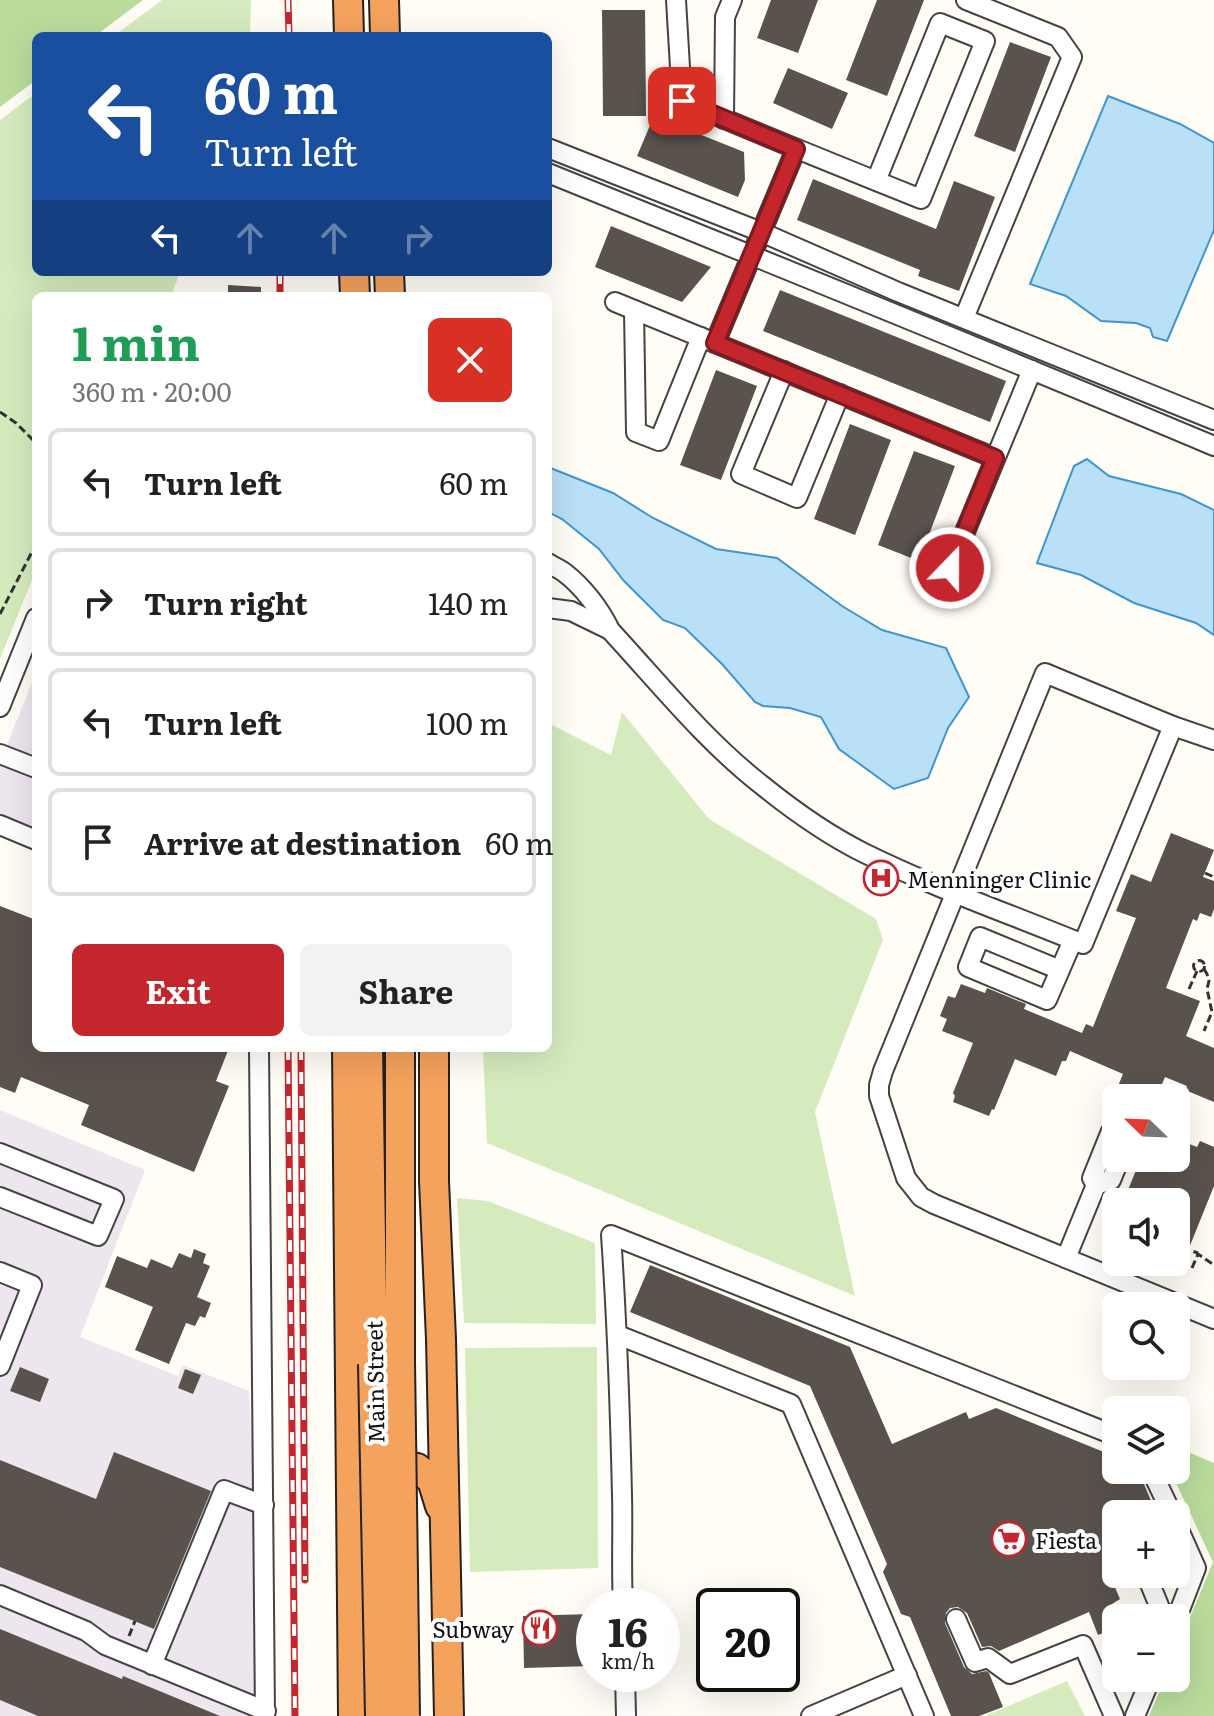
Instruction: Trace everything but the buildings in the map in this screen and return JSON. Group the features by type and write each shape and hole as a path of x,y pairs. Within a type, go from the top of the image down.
{"highway":[{"path":"348,0 349,32"},
{"path":"384,0 385,32"},
{"path":"347,1052 353,1716"},
{"name":"Main Street","path":"368,1052 405,1716"},
{"name":"Main Street","path":"380,1716 386,1363 400,1052"},
{"path":"434,1052 434,1181 441,1339 449,1716"},
{"path":"351,1563 359,1495 378,1472 397,1464 417,1468 432,1480 445,1522"}],"street":[{"path":"676,0 682,101 796,149 876,181 921,199 985,41 940,23 876,181"},
{"path":"724,119 725,17 732,0"},
{"path":"964,318 1072,57 1058,37 966,0"},
{"path":"634,310 636,432 659,441 751,255 796,149"},
{"path":"552,150 761,232 898,292 1214,420"},
{"path":"552,175 1214,446"},
{"path":"615,302 995,458"},
{"path":"950,568 1032,370"},
{"path":"784,371 741,474 797,498 840,394"},
{"path":"552,567 567,574 604,617 610,630 703,732 762,786 862,852 1083,944 1173,726"},
{"path":"552,600 610,630"},
{"path":"552,609 571,611"},
{"path":"0,707 32,630"},
{"path":"1214,740 1045,673 879,1085 879,1096 906,1178 921,1197 1214,1319"},
{"path":"0,754 32,766"},
{"path":"0,825 32,838"},
{"path":"1060,970 980,937 968,967 1047,1000 1060,970 1073,940"},
{"path":"0,1595 86,1631 105,1645 265,1714 259,1052"},
{"path":"0,1153 114,1199 98,1236 0,1197"},
{"path":"1096,1185 1092,1178 1102,1153"},
{"path":"1066,1258 1096,1185 1111,1180 1114,1172"},
{"path":"622,1588 618,1335 611,1235 1102,1430"},
{"path":"0,1272 32,1285 0,1366"},
{"path":"618,1335 791,1404 924,1716"},
{"path":"152,1665 224,1490 264,1505"},
{"path":"1190,1554 1196,1568 1190,1584"},
{"path":"956,1619 975,1662 988,1658 1010,1674 1083,1645 1114,1716"},
{"path":"811,1716 907,1675"},
{"path":"625,1692 626,1716"},
{"path":"1135,1716 1145,1692"}],"path":[{"path":"0,412 32,439"},
{"path":"0,614 32,552"},
{"path":"1205,873 1214,877"},
{"path":"1197,971 1193,966 1196,960 1203,962 1209,981 1207,989 1212,1012 1204,1031"},
{"path":"1197,971 1204,969"},
{"path":"1189,989 1197,971"},
{"path":"1190,1251 1214,1265"},
{"path":"1192,1268 1198,1254"},
{"path":"129,1636 135,1621"}],"shaded area":[{"path":"32,683 32,833 0,820 0,762"},
{"path":"0,1110 145,1170 80,1337 178,1376 183,1365 249,1391 260,1665 257,1694 249,1716 0,1716"}],"green space":[{"path":"0,0 143,0 100,32 32,32 32,83 0,107"},
{"path":"162,0 251,0 250,32 119,32"},
{"path":"32,96 32,276 178,276 172,292 32,292 32,580 0,659 0,120"},
{"path":"622,712 709,819 876,919 883,940 815,1112 855,1296 487,1143 483,1052 552,1052 552,725 611,755"},
{"path":"457,1198 488,1201 595,1243 596,1324 464,1323"},
{"path":"597,1347 598,1568 470,1572 465,1348"},
{"path":"1190,1453 1214,1463 1214,1716 1149,1716 1159,1692 1190,1692 1190,1617 1213,1562 1190,1513 1190,1500 1184,1500 1177,1484 1190,1484"},
{"path":"1067,1681 1085,1716 985,1716"}],"water":[{"path":"1108,96 1180,124 1214,143 1214,230 1167,341 1153,337 1150,328 1136,323 1101,321 1066,296 1030,284"},
{"path":"1087,459 1109,476 1181,494 1214,510 1214,635 1196,623 1134,603 1081,575 1037,563 1074,466"},
{"path":"552,469 613,493 653,518 716,549 777,558 842,606 882,630 946,648 969,697 948,728 928,778 894,789 839,749 821,717 755,702 685,628 663,620 624,581 599,549 552,514"}],"railway":[{"path":"288,0 289,32"},
{"path":"280,276 280,292"},
{"path":"288,1052 295,1716"},
{"path":"301,1052 305,1580"}],"place":[{"name":"Menninger Clinic","path":"881,878"},
{"name":"Fiesta","path":"1009,1539"},
{"name":"Subway","path":"540,1628"}],"route":[{"path":"682,101 796,149 715,343 995,458 950,568"}]}
